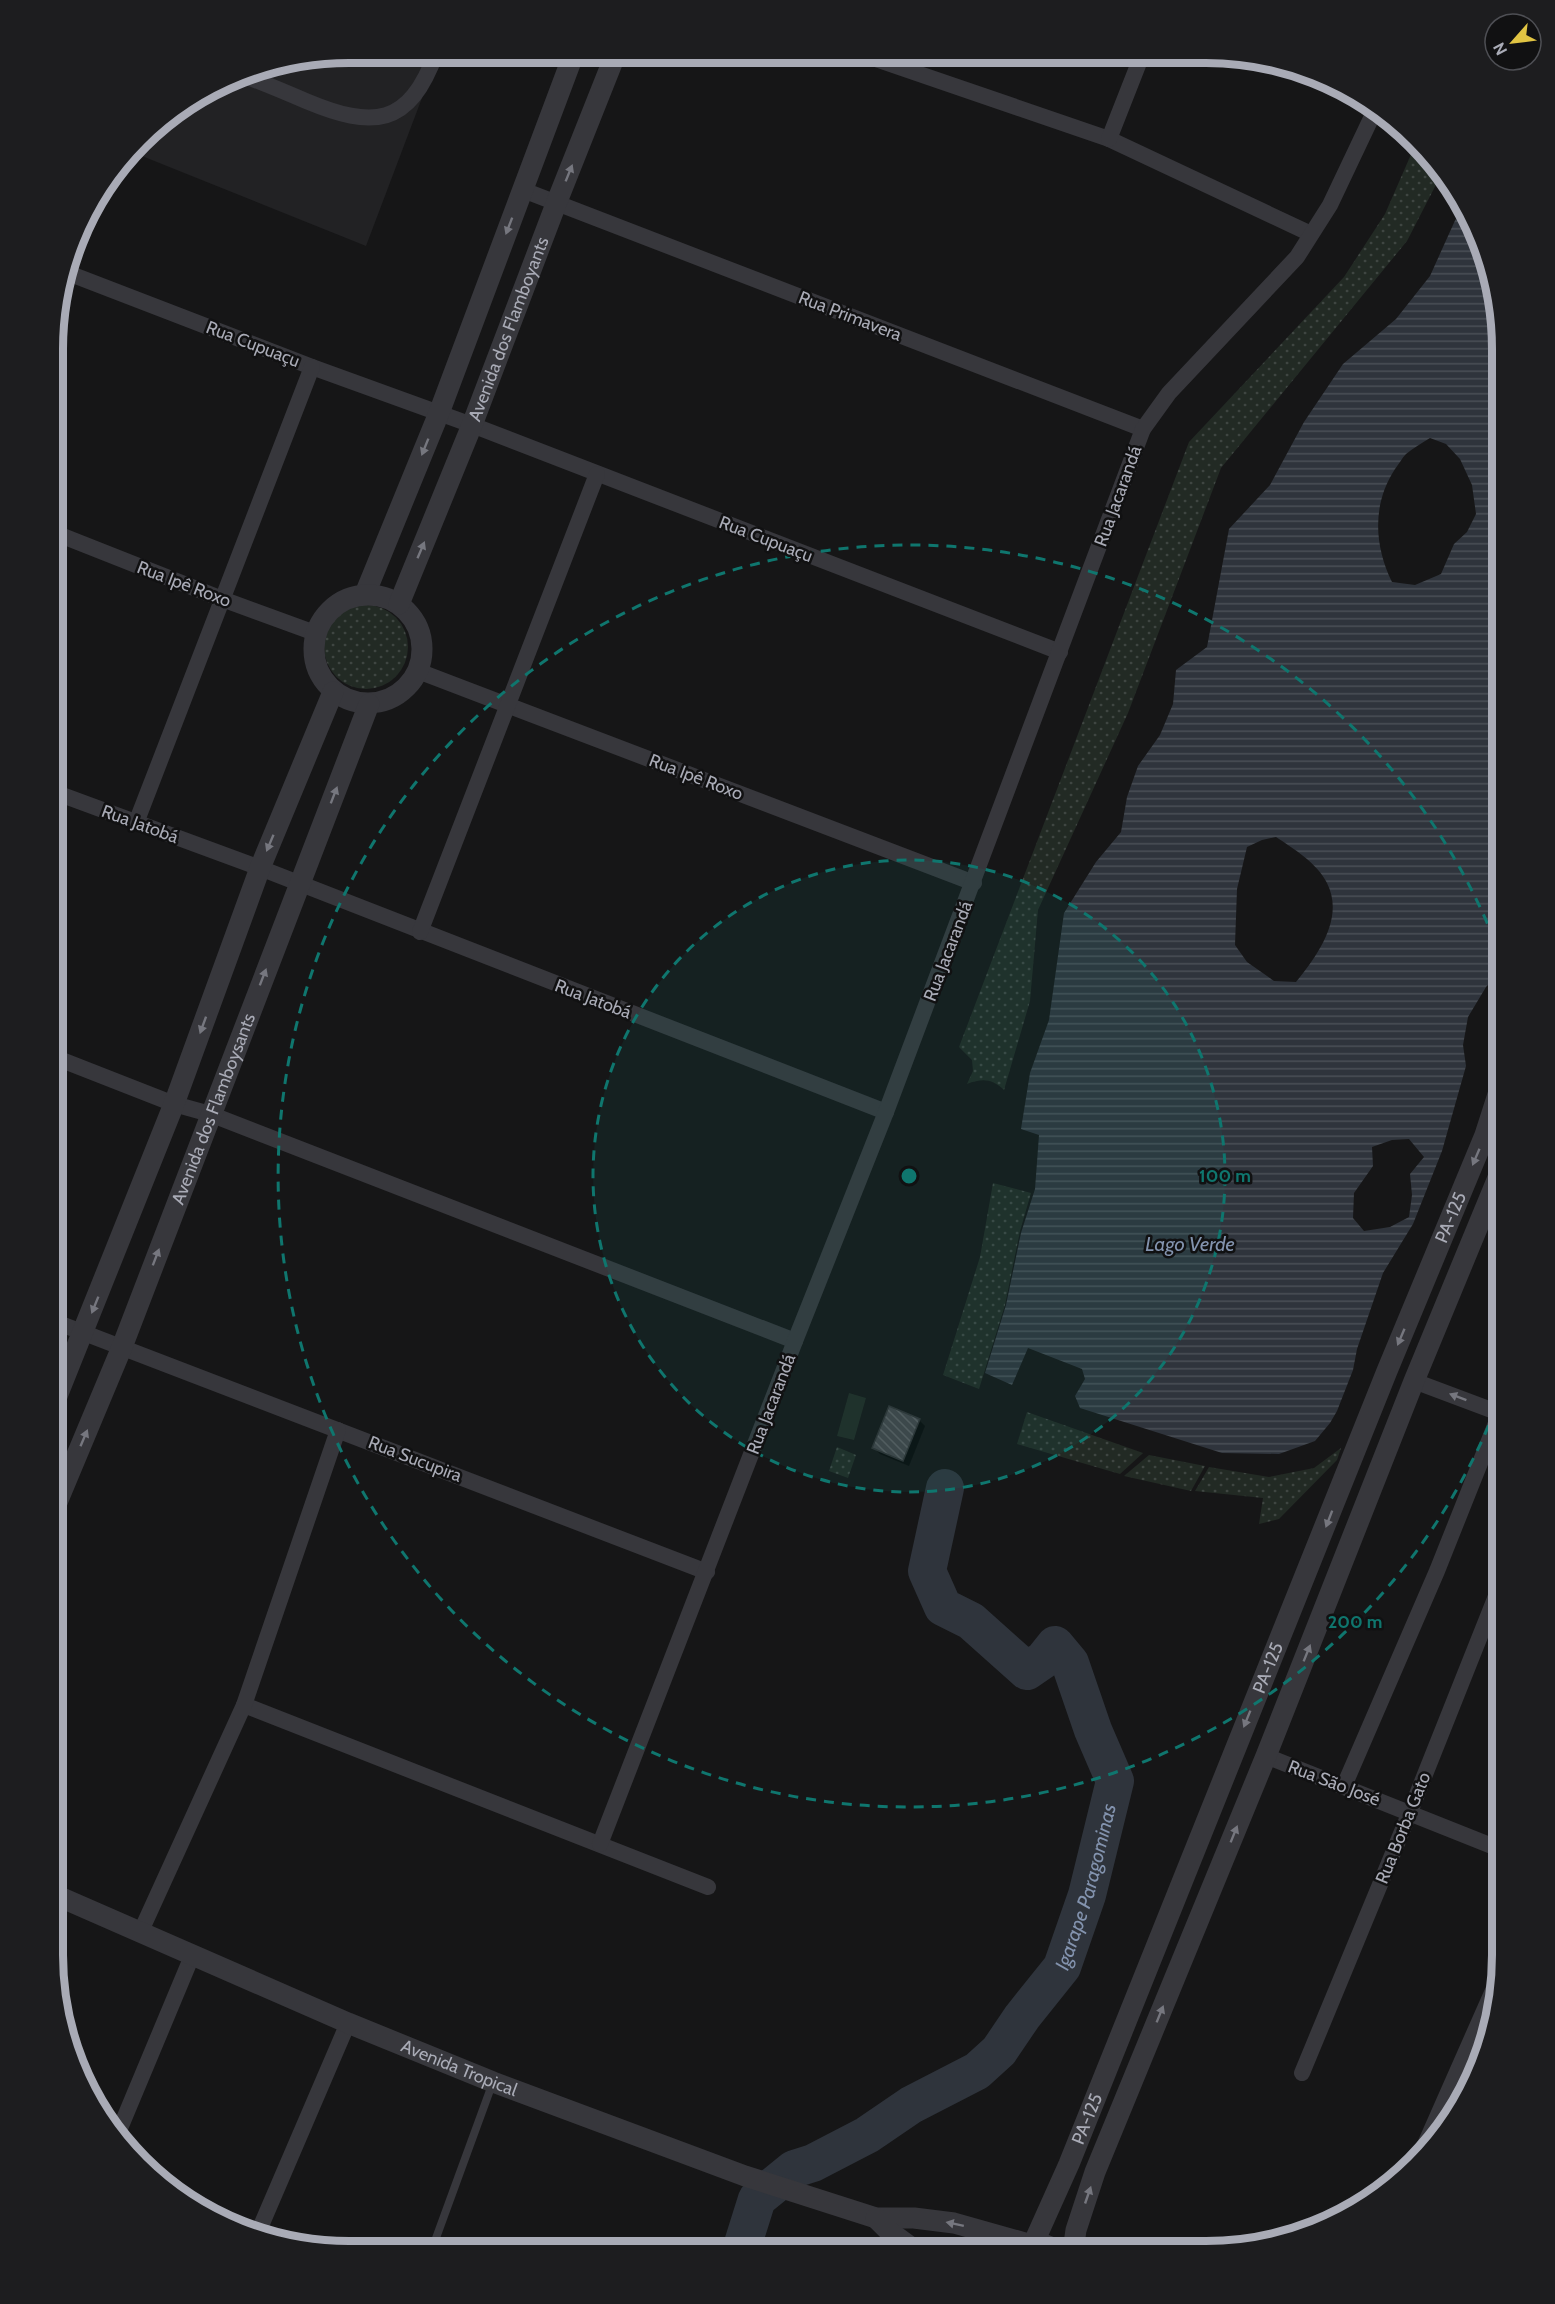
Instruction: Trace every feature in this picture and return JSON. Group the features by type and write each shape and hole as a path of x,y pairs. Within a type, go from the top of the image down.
{"street":[{"path":"253,80 331,111 366,120 394,112 413,97 428,75 432,63"},
{"name":"Avenida dos Flamboyants","path":"365,594 439,413 570,63"},
{"name":"Avenida dos Flamboyants","path":"399,604 472,425 612,63"},
{"path":"890,63 1109,139 1311,234"},
{"path":"1109,139 1139,63"},
{"name":"Rua Jacarandá","path":"600,1844 974,883 1143,429 1169,393 1297,257 1330,205 1372,116"},
{"name":"Rua Primavera","path":"523,190 1143,429"},
{"name":"Rua Cupuaçu","path":"73,275 312,367 472,425 1060,652"},
{"path":"136,823 312,367"},
{"path":"420,932 597,474"},
{"name":"Rua Ipê Roxo","path":"63,536 315,633"},
{"path":"365,594 383,596 399,604 412,617 420,634 422,652 418,670 406,688 389,700 369,704 350,701 333,692 320,675 313,655 315,633 322,618 334,606 349,597 365,594"},
{"name":"Rua Ipê Roxo","path":"418,670 974,883"},
{"path":"63,1382 174,1104 260,868 333,692"},
{"name":"Avenida dos Flamboysants","path":"63,1488 122,1347 369,704"},
{"name":"Rua Jatobá","path":"63,795 260,868 886,1112"},
{"path":"63,1061 174,1104 210,1114 795,1341"},
{"name":"PA-125","path":"1034,2241 1069,2164 1492,1113"},
{"name":"PA-125","path":"1074,2241 1095,2172 1266,1756 1414,1381 1492,1193"},
{"name":"Rua Sucupira","path":"63,1324 707,1572"},
{"path":"1414,1381 1492,1411"},
{"path":"141,1931 244,1705 338,1430"},
{"path":"1344,1786 1437,1571 1492,1436"},
{"name":"Rua Borba Gato","path":"1302,2073 1492,1606"},
{"path":"244,1705 708,1887"},
{"name":"Rua São José","path":"1266,1756 1492,1846"},
{"name":"Avenida Tropical","path":"63,1898 348,2023 493,2082 745,2176 876,2218"},
{"path":"121,2127 192,1956"},
{"path":"1430,2132 1489,2000"},
{"path":"260,2227 348,2023"},
{"path":"876,2218 914,2218 954,2223 1009,2241"},
{"path":"876,2218 902,2241"}],"lane":[{"path":"435,2241 493,2082"}],"shaded area":[{"path":"435,63 366,246 139,155 160,134 190,111 222,92 257,78 311,65"},
{"path":"1412,151 1438,181 1407,241 1221,468 1128,713 1038,910 1030,1001 1004,1090 987,1081 967,1084 973,1071 972,1060 959,1047 1189,442 1344,277 1385,214"},
{"path":"366,605 389,612 401,624 408,647 401,670 389,682 366,689 343,682 331,670 324,647 331,624 343,612"},
{"path":"993,1183 1031,1193 1020,1231 1005,1305 979,1389 943,1375 980,1257"},
{"path":"849,1393 866,1398 854,1440 837,1436"},
{"path":"1027,1412 1143,1453 1120,1474 1017,1444"},
{"path":"837,1447 856,1455 848,1478 829,1471"},
{"path":"1341,1448 1337,1460 1279,1519 1259,1524 1263,1498 1195,1491 1209,1467 1269,1477 1314,1468"},
{"path":"1149,1455 1205,1466 1191,1491 1124,1476"}],"water":[{"name":"Lago Verde","path":"1458,213 1477,257 1487,293 1492,349 1492,981 1468,1017 1463,1045 1466,1066 1442,1151 1413,1224 1383,1273 1357,1349 1353,1370 1337,1411 1315,1441 1279,1454 1222,1453 1080,1408 1075,1396 1085,1379 1082,1369 1028,1348 1012,1385 985,1373 1006,1305 1021,1233 1035,1189 1039,1135 1021,1129 1030,1073 1049,1020 1064,913 1096,862 1121,832 1127,797 1138,766 1160,735 1173,704 1176,670 1207,647 1229,529 1270,485 1304,422 1343,364 1396,319 1430,276","holes":["1430,438 1446,444 1460,459 1472,485 1476,514 1467,532 1454,544 1441,574 1415,585 1392,582 1379,539 1379,510 1382,496 1395,469 1412,450","1276,837 1317,869 1327,883 1332,896 1333,910 1326,936 1296,982 1274,981 1247,962 1235,945 1237,889 1247,847","1409,1139 1424,1157 1410,1174 1412,1195 1409,1217 1390,1227 1364,1231 1353,1218 1354,1193 1373,1166 1372,1147 1392,1140"]}],"building":[{"path":"889,1406 920,1419 903,1461 872,1448"}],"waterway":[{"name":"Igarape Paragominas","path":"744,2241 757,2199 794,2169 813,2163 867,2135 911,2105 977,2071 999,2051 1022,2017 1062,1967 1087,1895 1115,1781 1093,1730 1070,1663 1055,1645 1043,1660 1027,1671 971,1621 943,1607 927,1571 945,1488"}]}
